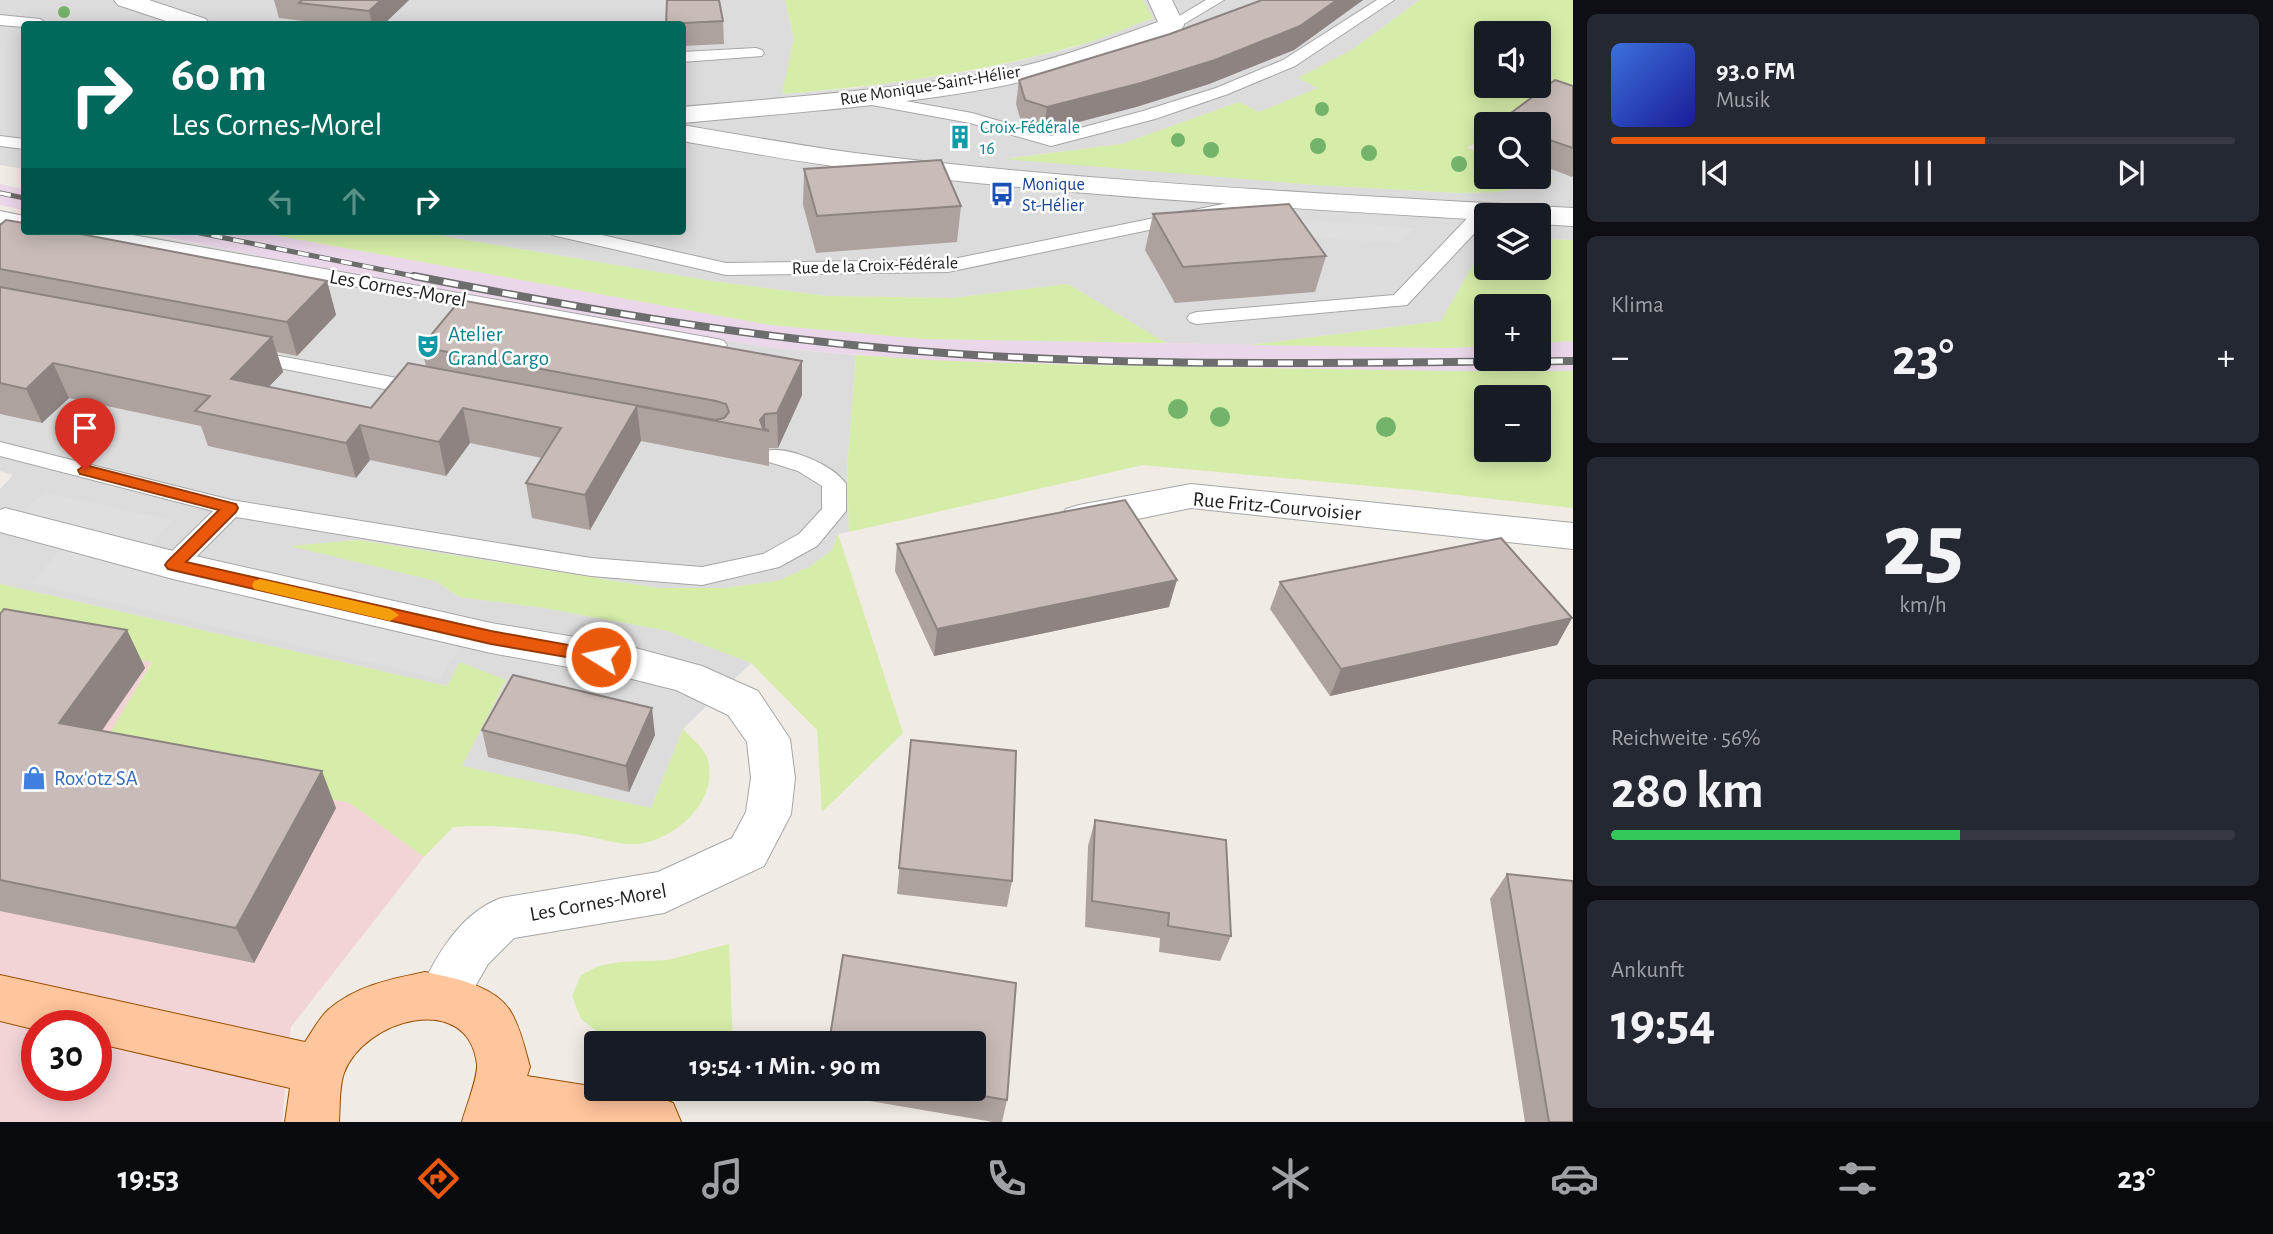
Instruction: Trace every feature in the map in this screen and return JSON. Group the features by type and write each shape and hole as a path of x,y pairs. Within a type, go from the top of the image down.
{"main road":[{"path":"312,1122 310,1097 316,1069 333,1041 356,1018 383,1002 413,995 443,996 467,1005 488,1021 500,1043 505,1070 495,1110 654,1122"},
{"path":"0,999 316,1069"}],"street":[{"path":"126,0 188,21"},
{"path":"1160,0 1172,25"},
{"name":"Rue Monique-Saint-Hélier","path":"686,115 861,98 999,78 1088,56 1172,25"},
{"name":"Rue de la Croix-Fédérale","path":"686,135 879,164 1272,199 1474,211"},
{"name":"Rue de la Croix-Fédérale","path":"1551,216 1573,217"},
{"name":"Rue Fritz-Courvoisier","path":"1045,524 1191,496 1573,536"},
{"name":"Les Cornes-Morel","path":"5,521 173,565 491,638 628,662 687,677 743,703 768,739 773,778 768,814 748,852 664,892 501,919 471,948 443,996"}],"lane":[{"path":"1172,25 1217,0"},
{"path":"861,98 972,118 1051,141 1149,115 1222,91 1289,63 1387,0"},
{"path":"0,20 21,22"},
{"path":"686,57 756,53"},
{"path":"0,141 21,144"},
{"name":"Rue de la Croix-Fédérale","path":"577,235 726,269 948,266 1272,199"},
{"path":"0,217 21,220"},
{"path":"1197,318 1400,300 1474,222"},
{"name":"Les Cornes-Morel","path":"100,235 718,345"},
{"path":"220,351 440,393"},
{"path":"0,449 231,508 591,567 702,576 770,561 808,541 834,511 834,484 825,475 806,464 774,456"},
{"path":"173,565 231,508"}],"shaded area":[{"path":"0,0 785,0 794,38 783,94 855,88 979,70 1075,47 1152,18 1143,0 1420,0 1353,49 1299,78 1319,88 1259,112 1239,102 1122,144 1010,158 1316,185 1457,193 1551,189 1551,112 1573,93 1573,240 1551,239 1551,203 1474,203 1474,265 1441,321 1249,345 1166,343 1068,284 952,298 826,296 712,281 436,235 686,235 686,21 21,21 21,168 0,165"},
{"path":"0,184 21,188 21,209 0,205"},
{"path":"0,210 21,214 21,235 145,235 266,256 586,320 774,348 856,355 847,470 849,532 838,534 832,550 809,567 777,581 725,588 659,588 358,540 293,546 436,581 459,597 544,608 668,631 751,663 683,729 651,808 461,766 506,681 460,663 447,686 0,584 0,489 13,475 0,471"},
{"path":"1299,219 1416,228 1399,243 1288,236"},
{"path":"155,235 273,235 771,325 924,339 1474,347 1474,371 1551,371 1551,342 1573,341 1573,371 1471,372 935,361 774,348 586,320"},
{"path":"44,492 172,520 149,547 475,621 440,679 31,583 68,542 8,528"},
{"path":"0,634 152,661 98,755 350,803 424,857 291,1027 282,1122 0,1122"}],"green space":[{"path":"785,0 1143,0 1153,18 1082,44 1000,64 892,82 782,94 794,38"},
{"path":"1420,0 1573,0 1573,93 1531,112 1474,112 1474,144 1467,148 1474,151 1474,189 1513,189 1457,193 1316,185 1005,159 1122,144 1239,102 1259,112 1318,88 1298,78 1353,49"},
{"path":"273,235 436,235 712,281 826,296 952,298 1068,284 1166,343 924,339 771,325"},
{"path":"1551,239 1573,240 1573,341 1551,342 1551,294 1474,294 1474,347 1250,345 1441,321 1474,263 1474,280 1551,280"},
{"path":"856,355 1071,365 1573,371 1573,508 1143,465 849,532 847,470"},
{"path":"838,534 903,733 822,812 817,730 751,663 668,631 544,608 459,597 436,581 290,546 358,540 659,588 725,588 777,581 809,567 832,550"},
{"path":"0,584 447,686 460,662 506,680 462,766 651,808 683,729 707,758 710,773 708,788 702,801 681,825 653,841 625,844 533,829 453,827 424,857 350,803 97,755 152,662 0,634"},
{"path":"729,944 733,1031 596,1031 581,1019 572,996 581,975 599,966 620,962 668,960"}],"building":[{"path":"302,0 381,0 369,11 299,3"},
{"path":"667,0 719,0 723,21 666,21"},
{"path":"1262,0 1337,0 1300,26 1215,60 1141,83 1047,107 1025,100 1019,80 1170,34"},
{"path":"1555,80 1573,86 1573,148 1551,140 1551,112 1512,112 1531,98 1551,98 1551,83"},
{"path":"941,160 961,206 817,216 804,169"},
{"path":"1289,204 1326,256 1183,267 1153,214"},
{"path":"6,220 21,222 21,235 86,235 327,281 287,322 0,269 0,225"},
{"path":"0,287 272,337 231,379 371,408 408,363 715,420 724,418 729,412 726,404 716,401 421,347 460,300 802,361 777,413 765,414 760,420 763,428 769,431 637,406 585,495 526,483 561,428 463,408 439,442 360,425 346,443 195,411 210,396 53,363 26,389 0,383"},
{"path":"1125,500 1177,580 937,629 897,544"},
{"path":"1501,538 1572,618 1341,669 1280,582"},
{"path":"4,609 127,630 59,723 322,771 236,928 0,880 0,614"},
{"path":"513,675 652,708 626,766 482,730"},
{"path":"911,740 1016,751 1012,881 899,868"},
{"path":"1095,820 1226,840 1231,936 1168,926 1169,913 1092,901"},
{"path":"1507,874 1573,881 1573,1122 1549,1122"},
{"path":"843,955 1016,983 1007,1100 986,1096 986,1031 831,1031"}],"railway":[{"path":"0,193 21,197"},
{"path":"210,235 423,278"},
{"path":"414,276 713,328 894,349 1149,362 1573,361"}],"slow traffic":[{"path":"260,585 390,615"}],"place":[{"name":"Croix-Fédérale 16","path":"960,137"},
{"name":"Monique St-Hélier","path":"1002,194"},
{"name":"Atelier Grand Cargo","path":"428,346"},
{"name":"Rox'otz SA","path":"34,778"}],"route":[{"path":"85,470 231,508 173,565 491,638 601,657"}]}
